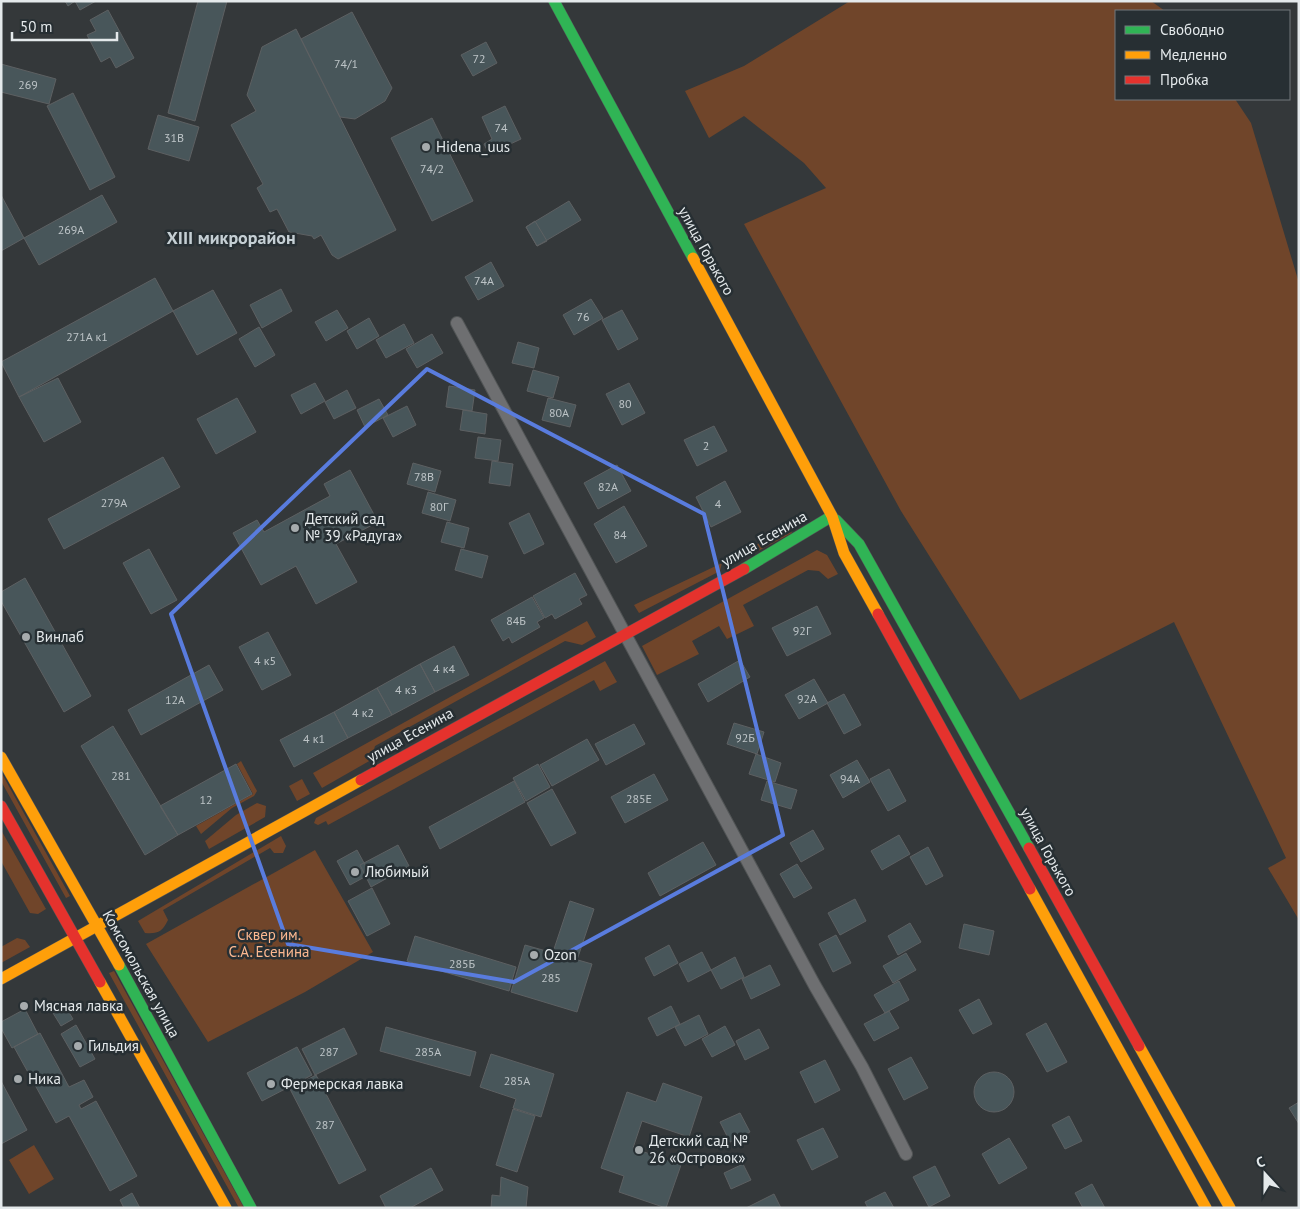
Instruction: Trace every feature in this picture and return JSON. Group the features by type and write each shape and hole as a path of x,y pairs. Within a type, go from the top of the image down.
{"main road":[{"name":"улица Горького","path":"554,1 832,516 844,553 1206,1208"},
{"name":"улица Горького","path":"832,516 859,544 1230,1208"},
{"name":"улица Есенина","path":"1,979 738,572 832,516"},
{"name":"Комсомольская улица","path":"1,757 98,926 251,1208"},
{"path":"1,806 226,1208"}],"street":[{"path":"458,323 815,986 862,1067 906,1154"}],"highlighted area":[{"path":"427,369 704,514 783,835 514,982 288,944 171,614"}],"green space":[{"path":"850,1 1151,1 1164,10 1115,10 1115,100 1236,100 1251,123 1299,283 1299,920 1268,868 1286,858 1174,622 1020,700 901,511 744,224 826,188 804,163 744,116 709,138 685,91 744,66"},
{"path":"788,527 792,533 745,558 736,556"},
{"path":"817,550 827,555 838,574 828,579 819,571 808,570 743,605 754,626 727,639 719,626 692,641 699,654 657,675 642,646"},
{"path":"722,563 720,571 639,613 634,605"},
{"path":"587,621 596,637 582,645 565,641 375,746 371,760 322,788 313,773"},
{"path":"605,661 617,682 600,691 594,680 328,825 326,821 318,825 314,823 316,818"},
{"path":"241,761 257,791 254,796 232,808 201,834 196,826 253,794 237,764"},
{"path":"1,772 70,896 66,898 1,781"},
{"path":"302,779 310,794 297,801 289,786"},
{"path":"257,803 266,806 265,817 209,849 205,841 236,815"},
{"path":"1,830 46,909 38,914 30,913 1,861"},
{"path":"281,836 286,846 283,853 274,853 270,848 163,910 168,920 164,927 153,933 145,933 138,921"},
{"name":"Сквер им. С.А. Есенина","path":"315,850 373,952 305,992 208,1042 146,944"},
{"path":"17,938 25,940 30,947 1,963 1,947"},
{"path":"114,971 244,1208 239,1208 109,973"},
{"path":"34,1145 54,1179 29,1194 9,1160"}],"building":[{"path":"65,1 75,1 68,6"},
{"path":"75,1 96,1 80,10"},
{"path":"198,1 227,1 195,121 168,113"},
{"path":"108,10 134,58 116,68 110,57 101,62 87,35 96,31 90,20"},
{"path":"352,12 392,88 385,101 355,119 340,117 301,39"},
{"path":"296,29 396,230 338,259 332,255 321,235 314,239 312,236 289,232 277,209 270,212 257,188 263,184 231,125 256,111 247,95 262,47"},
{"path":"486,42 497,63 473,76 461,55"},
{"path":"1,64 56,79 49,104 1,92"},
{"path":"73,93 115,177 90,190 47,106"},
{"path":"505,106 521,139 489,154 484,144 492,139 482,117"},
{"path":"158,115 199,127 189,161 148,149"},
{"path":"432,118 473,201 432,221 391,138"},
{"path":"1,195 24,238 1,251"},
{"path":"102,195 117,222 39,265 24,238"},
{"path":"569,201 581,220 537,246 526,227"},
{"path":"535,221 547,241 537,246 526,227"},
{"path":"491,262 504,286 478,300 465,277"},
{"path":"155,278 173,311 19,397 1,362"},
{"path":"281,289 292,311 262,328 250,305"},
{"path":"213,290 237,333 197,355 173,311"},
{"path":"591,299 603,318 574,335 563,315"},
{"path":"337,310 348,328 326,341 315,322"},
{"path":"622,310 638,339 618,350 602,320"},
{"path":"369,318 379,336 357,349 347,331"},
{"path":"404,324 414,343 386,358 376,340"},
{"path":"259,327 275,355 255,367 239,339"},
{"path":"432,334 443,353 417,368 406,349"},
{"path":"518,342 539,348 534,368 512,363"},
{"path":"533,370 559,377 553,398 527,391"},
{"path":"58,378 81,422 44,442 19,397"},
{"path":"315,383 325,401 301,414 291,395"},
{"path":"629,383 645,413 622,425 606,394"},
{"path":"449,386 475,390 472,411 446,407"},
{"path":"347,390 356,408 334,419 325,402"},
{"path":"237,398 256,432 216,454 197,419"},
{"path":"548,398 576,405 570,427 542,420"},
{"path":"379,399 388,415 365,427 357,410"},
{"path":"407,406 416,425 393,437 383,418"},
{"path":"463,410 487,414 485,434 460,430"},
{"path":"714,426 727,451 697,466 684,440"},
{"path":"478,437 501,440 498,461 475,458"},
{"path":"163,457 180,487 64,549 48,519"},
{"path":"492,461 513,464 510,486 489,483"},
{"path":"413,463 441,471 435,492 407,484"},
{"path":"617,465 631,491 598,509 584,483"},
{"path":"350,470 378,522 336,544 357,582 316,604 296,566 261,585 233,533 257,520 264,532 330,496 324,484"},
{"path":"725,481 741,512 711,527 696,497"},
{"path":"428,492 456,500 450,521 422,513"},
{"path":"624,506 647,546 616,563 594,524"},
{"path":"529,513 544,544 524,554 509,523"},
{"path":"447,522 469,528 464,548 441,542"},
{"path":"149,549 177,600 151,614 123,563"},
{"path":"461,549 488,556 482,578 455,570"},
{"path":"575,573 587,595 579,599 582,604 555,619 552,614 545,618 533,596"},
{"path":"25,578 91,696 64,712 1,601 1,592"},
{"path":"532,597 544,618 537,622 540,627 512,643 509,637 503,641 491,620"},
{"path":"817,606 831,634 787,656 772,628"},
{"path":"268,632 291,675 262,690 239,647"},
{"path":"454,646 469,675 435,692 420,664"},
{"path":"740,660 750,677 708,702 698,684"},
{"path":"420,664 435,692 392,715 377,688"},
{"path":"209,665 223,690 141,735 128,710"},
{"path":"814,679 828,703 799,719 785,695"},
{"path":"377,688 392,715 348,738 334,712"},
{"path":"844,694 861,725 844,734 827,703"},
{"path":"334,712 348,738 294,767 280,740"},
{"path":"734,723 764,732 757,754 727,744"},
{"path":"634,724 645,744 606,765 595,744"},
{"path":"113,726 178,835 145,855 81,746"},
{"path":"587,739 599,760 552,786 540,765"},
{"path":"756,754 781,763 775,782 749,774"},
{"path":"857,760 870,782 843,798 830,775"},
{"path":"236,764 252,794 178,835 160,806"},
{"path":"538,764 550,787 526,801 513,778"},
{"path":"889,769 906,801 888,811 870,779"},
{"path":"654,774 668,800 625,823 611,797"},
{"path":"514,781 525,802 440,849 429,827"},
{"path":"767,781 797,790 791,809 761,800"},
{"path":"552,789 576,833 551,846 527,803"},
{"path":"813,830 824,849 801,862 790,843"},
{"path":"899,835 910,854 882,870 871,851"},
{"path":"703,842 716,865 660,896 648,873"},
{"path":"398,845 409,866 371,887 360,865"},
{"path":"928,847 943,876 926,885 910,857"},
{"path":"357,850 370,874 350,885 337,861"},
{"path":"797,864 812,888 794,898 780,874"},
{"path":"372,888 390,924 367,936 348,901"},
{"path":"855,899 866,921 840,935 828,913"},
{"path":"570,901 594,909 577,960 553,952"},
{"path":"910,923 921,942 898,955 888,936"},
{"path":"964,924 994,931 989,955 959,948"},
{"path":"836,935 851,963 833,972 819,944"},
{"path":"415,936 516,967 509,991 407,961"},
{"path":"525,945 592,964 577,1012 511,992"},
{"path":"669,945 678,963 654,976 645,958"},
{"path":"702,952 711,970 688,982 679,964"},
{"path":"906,953 916,970 893,983 883,966"},
{"path":"735,957 744,977 721,989 711,970"},
{"path":"770,965 780,985 751,999 742,979"},
{"path":"899,981 909,1000 885,1013 874,995"},
{"path":"979,999 992,1024 973,1034 959,1010"},
{"path":"65,1006 73,1019 61,1026 53,1013"},
{"path":"671,1006 680,1024 657,1036 648,1018"},
{"path":"25,1009 38,1034 12,1048 1,1028 1,1022"},
{"path":"889,1011 899,1028 874,1041 864,1024"},
{"path":"699,1015 708,1034 685,1046 675,1027"},
{"path":"1046,1023 1067,1062 1047,1072 1026,1034"},
{"name":"Гильдия","path":"76,1025 95,1059 80,1067 61,1034"},
{"path":"725,1026 735,1045 712,1057 702,1039"},
{"path":"386,1027 476,1052 470,1076 380,1051"},
{"path":"344,1028 357,1054 315,1075 302,1049"},
{"path":"759,1029 769,1048 745,1060 736,1041"},
{"path":"40,1033 69,1087 84,1080 93,1097 79,1105 81,1109 96,1101 137,1176 110,1191 69,1116 56,1123 14,1047"},
{"path":"297,1047 312,1075 262,1101 247,1073"},
{"path":"491,1054 554,1074 541,1117 513,1108 516,1099 480,1087"},
{"path":"911,1057 928,1088 904,1100 888,1069"},
{"path":"825,1060 840,1090 815,1103 800,1072"},
{"path":"990,1072 998,1072 1005,1075 1011,1081 1014,1092 1011,1103 1005,1109 998,1112 990,1112 983,1109 977,1103 974,1096 974,1088 977,1081 983,1075"},
{"path":"316,1075 366,1170 339,1184 290,1089"},
{"path":"1,1081 27,1130 1,1144"},
{"path":"663,1083 702,1097 689,1137 642,1121 633,1148 681,1165 666,1208 619,1192 624,1176 601,1168 627,1092 656,1102"},
{"path":"1299,1102 1299,1124 1289,1108"},
{"path":"513,1109 535,1116 517,1172 496,1165"},
{"path":"740,1113 750,1132 730,1142 720,1122"},
{"path":"1069,1116 1082,1141 1065,1149 1052,1125"},
{"path":"823,1128 838,1157 812,1170 797,1140"},
{"path":"1009,1138 1027,1168 999,1184 982,1154"},
{"path":"743,1164 751,1180 731,1189 724,1173"},
{"path":"935,1166 950,1196 929,1207 913,1177"},
{"path":"431,1168 443,1190 410,1208 386,1208 380,1196"},
{"path":"501,1177 528,1187 526,1208 491,1208 492,1195 500,1196"},
{"path":"1092,1184 1105,1208 1083,1208 1075,1193"},
{"path":"885,1192 894,1208 868,1208 865,1202"},
{"path":"132,1193 140,1208 124,1208 120,1200"},
{"path":"774,1194 781,1208 746,1208"}],"traffic: fast":[{"path":"554,1 693,258"},
{"path":"744,569 832,516"},
{"path":"836,520 859,544 1029,848"},
{"path":"119,965 251,1208"}],"traffic: slow":[{"path":"693,258 832,516 844,553 878,614"},
{"path":"1,757 119,965"},
{"path":"1,979 361,780"},
{"path":"1030,889 1206,1208"},
{"path":"100,982 226,1208"},
{"path":"1139,1046 1230,1208"}],"traffic: jam":[{"path":"361,780 744,569"},
{"path":"878,614 1030,889"},
{"path":"1,806 100,982"},
{"path":"1029,848 1139,1046"}],"place":[{"name":"Hidena_uus","path":"426,147"},
{"name":"Детский сад № 39 «Радуга»","path":"295,528"},
{"name":"Винлаб","path":"26,637"},
{"name":"Любимый","path":"355,872"},
{"name":"Ozon","path":"534,955"},
{"name":"Мясная лавка","path":"24,1006"},
{"name":"Гильдия","path":"78,1046"},
{"name":"Ника","path":"18,1079"},
{"name":"Фермерская лавка","path":"271,1084"},
{"name":"Детский сад № 26 «Островок»","path":"639,1150"}],"district":[{"name":"XIII микрорайон","path":"231,238"}]}
